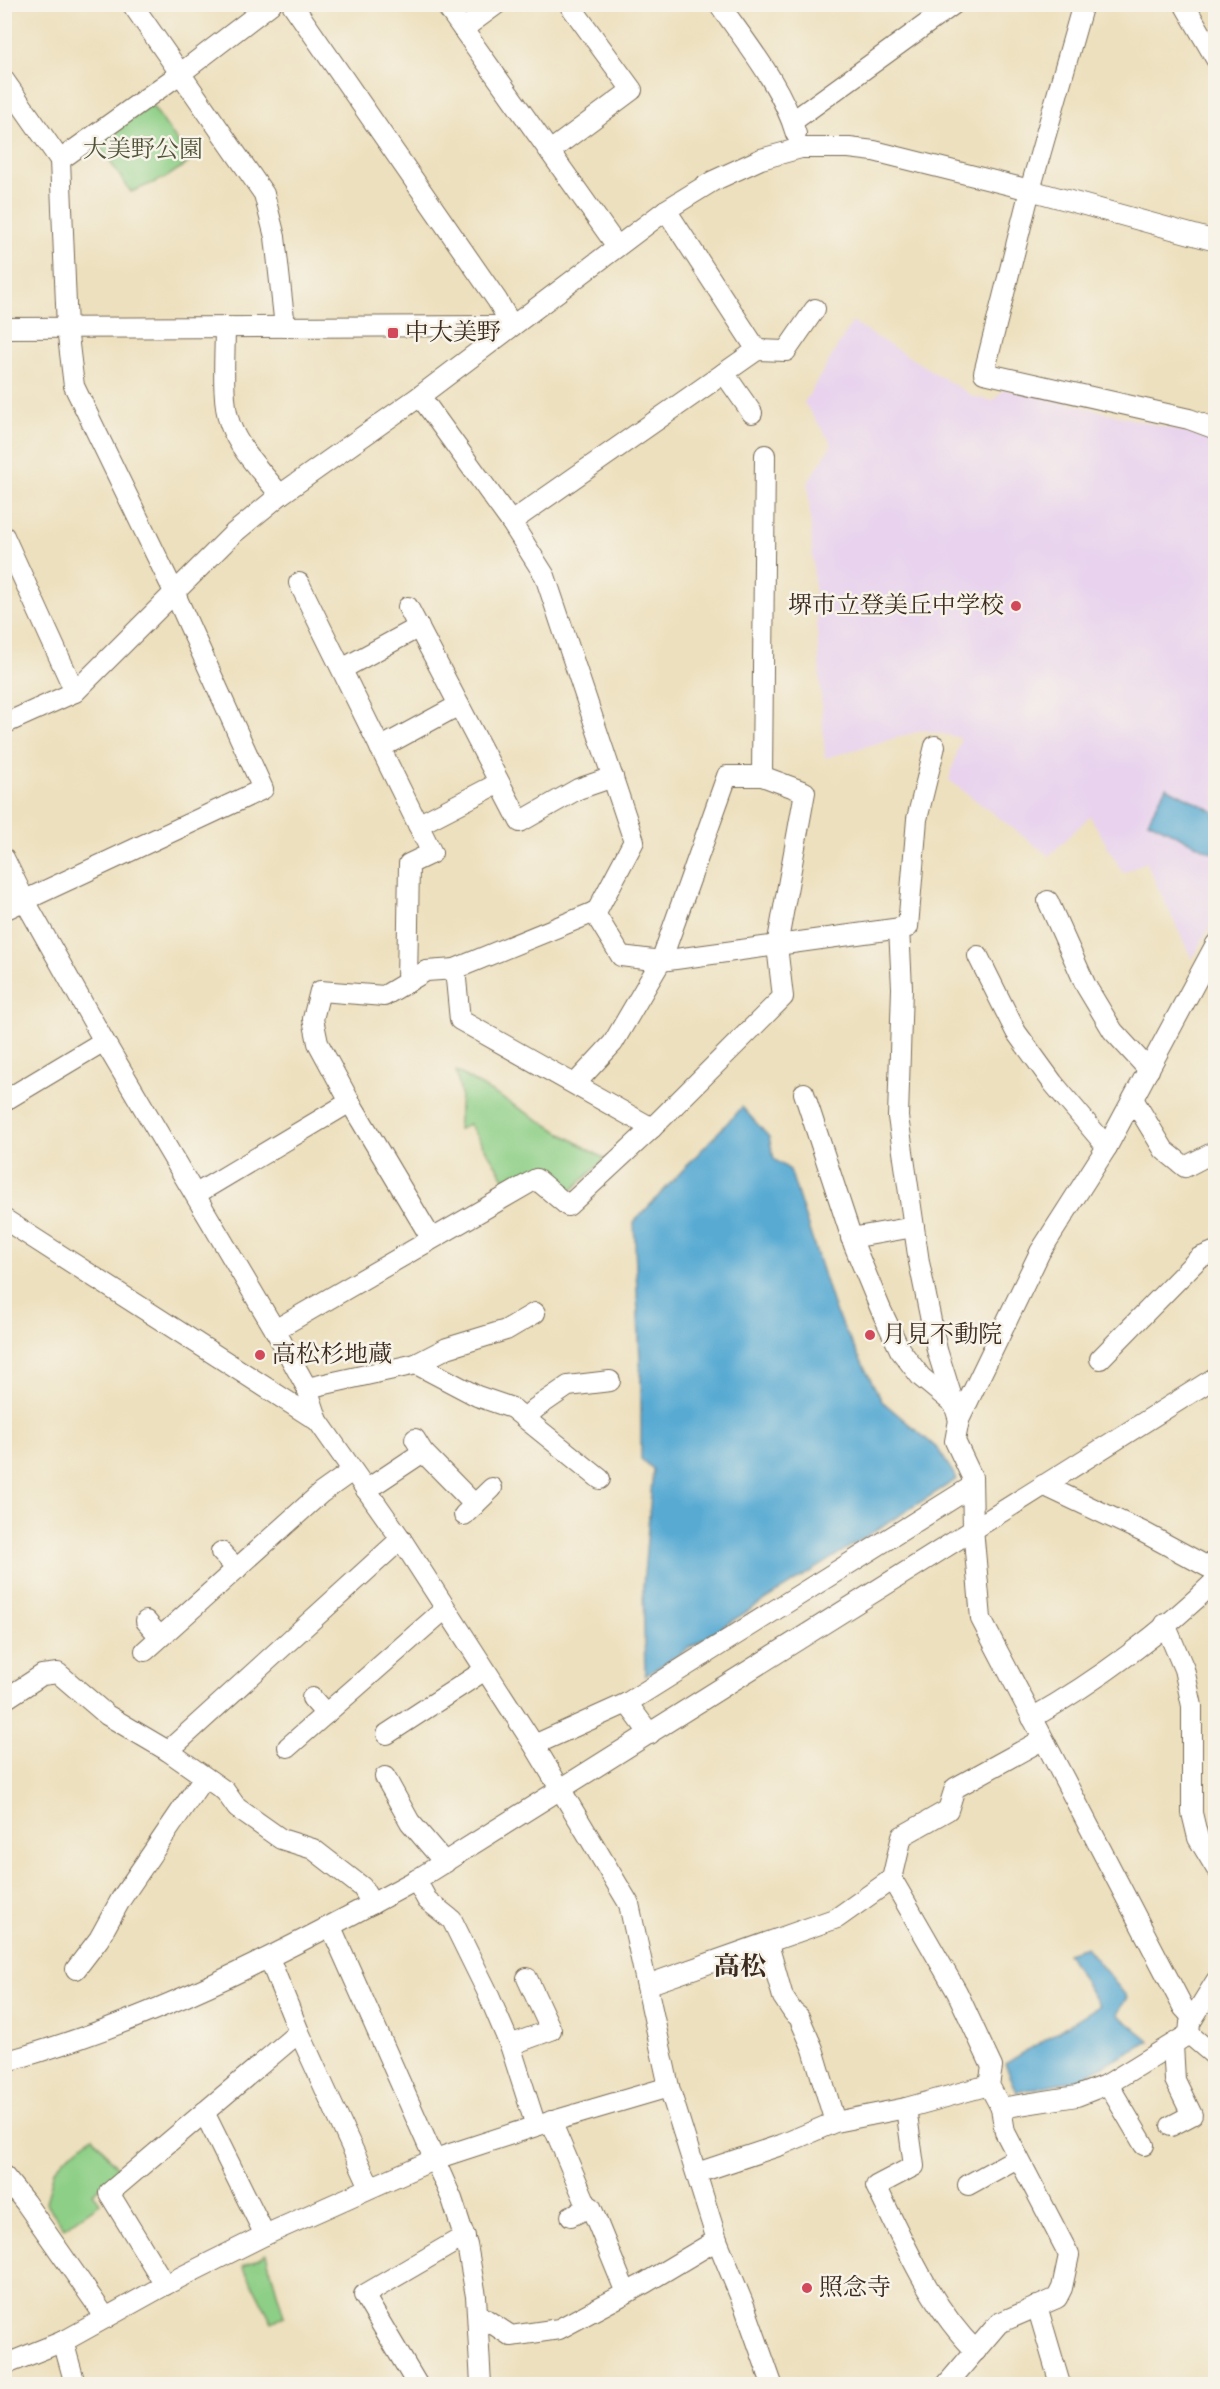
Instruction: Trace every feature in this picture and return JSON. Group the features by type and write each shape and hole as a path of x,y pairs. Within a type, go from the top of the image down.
{"street":[{"path":"132,4 264,194 276,237 285,327"},
{"path":"60,160 181,73 271,4"},
{"path":"292,4 497,300 512,326"},
{"path":"445,4 616,245"},
{"path":"463,29 497,4"},
{"path":"550,151 632,90 569,4"},
{"path":"719,4 765,70 793,121 801,148"},
{"path":"793,121 954,4"},
{"path":"1083,4 1030,190 984,373 1189,419 1215,429"},
{"path":"1184,4 1215,59"},
{"path":"4,80 60,160 67,328 74,386 175,594 263,789 4,910"},
{"path":"4,724 75,692 234,533 280,495 420,396 616,245 666,210 713,181 761,159 801,148 849,148 874,151 1030,190 1215,241"},
{"path":"666,210 757,350"},
{"path":"511,522 757,350 786,351 815,309"},
{"path":"4,328 512,326"},
{"path":"225,327 225,387 230,423 246,453 280,495"},
{"path":"724,373 752,413"},
{"path":"420,396 511,522 545,576 634,841 597,911 455,969 426,971 384,996 320,991 313,1019 318,1042 350,1102 431,1238"},
{"path":"762,776 765,455"},
{"path":"4,536 75,692"},
{"path":"299,583 432,852 409,864 407,982"},
{"path":"408,607 520,822 578,789 613,777"},
{"path":"342,669 419,627"},
{"path":"380,748 459,705"},
{"path":"594,912 621,956 661,961 908,927 917,819 935,746"},
{"path":"274,1330 536,1179 568,1206 652,1128 783,997 777,946 805,792 762,776 727,776 661,961 612,1043 575,1084"},
{"path":"418,825 500,783"},
{"path":"4,858 25,901 104,1041 196,1194 307,1388 318,1421 400,1539 534,1745 629,1904 669,2087 717,2240 745,2308 772,2385"},
{"path":"1048,901 1086,986 1113,1031 1149,1070"},
{"path":"899,928 902,988 898,1117 914,1227 937,1350 957,1413 955,1442 972,1477 973,1528 981,1619 1183,2007 1185,2032 1175,2080 1192,2115 1171,2127"},
{"path":"957,1413 1040,1252 1107,1147 1215,944"},
{"path":"978,956 1016,1032 1053,1083 1107,1147"},
{"path":"455,969 460,1020 652,1128"},
{"path":"4,1101 104,1041"},
{"path":"804,1092 851,1238 880,1310 900,1350 921,1377 957,1413"},
{"path":"1133,1099 1164,1150 1185,1167 1215,1151"},
{"path":"196,1194 350,1102"},
{"path":"4,1219 318,1421"},
{"path":"851,1238 914,1227"},
{"path":"1100,1359 1199,1258 1215,1251"},
{"path":"307,1388 416,1364 447,1348 507,1330 535,1313"},
{"path":"416,1364 477,1396 512,1408 600,1479"},
{"path":"4,2062 137,2017 220,1982 331,1927 416,1880 1215,1377"},
{"path":"525,1418 568,1386 609,1381"},
{"path":"366,1490 419,1446 469,1510 492,1488"},
{"path":"145,1651 321,1493 352,1471"},
{"path":"1043,1485 1215,1569"},
{"path":"534,1745 627,1703 971,1487"},
{"path":"168,1751 400,1539"},
{"path":"221,1552 237,1569"},
{"path":"1032,1718 1099,1677 1194,1601 1215,1580"},
{"path":"288,1747 445,1609"},
{"path":"146,1621 160,1637"},
{"path":"1165,1624 1184,1669 1192,1706 1191,1813 1198,1838 1215,1868"},
{"path":"387,1734 485,1670"},
{"path":"4,1700 42,1675 58,1673 107,1715 168,1751 225,1791 237,1808 281,1839 313,1849 362,1887 372,1904"},
{"path":"312,1698 326,1714"},
{"path":"627,1703 650,1734"},
{"path":"647,1985 837,1918 892,1879 902,1836 948,1810 955,1788 1042,1740"},
{"path":"76,1969 99,1939 121,1899 204,1776"},
{"path":"385,1777 410,1822 445,1863"},
{"path":"892,1879 957,1992 992,2067 989,2085 1001,2108 1005,2132 1069,2255 1062,2288 1057,2298 999,2323 947,2385"},
{"path":"416,1880 427,1900 452,1920 544,2124 588,2208 571,2216"},
{"path":"331,1927 435,2158 465,2236 478,2314 481,2385"},
{"path":"768,1944 783,1997 799,2017 813,2049 835,2122"},
{"path":"269,1958 299,2032 370,2187"},
{"path":"510,2045 551,2030 527,1978"},
{"path":"1001,2108 1077,2096 1108,2084 1185,2032 1215,1981"},
{"path":"165,2285 109,2193 299,2032"},
{"path":"1185,2032 1215,2056"},
{"path":"1108,2084 1144,2145"},
{"path":"697,2174 781,2145 835,2122 906,2108 989,2085"},
{"path":"4,2365 63,2341 165,2285 266,2235 435,2158 669,2087"},
{"path":"906,2108 914,2166 876,2186 900,2235 940,2305 960,2335 976,2350"},
{"path":"204,2112 266,2235"},
{"path":"968,2185 1017,2158"},
{"path":"4,2176 25,2202 106,2318"},
{"path":"591,2207 626,2293"},
{"path":"417,2385 364,2295 465,2236"},
{"path":"478,2314 511,2336 559,2329 717,2240"},
{"path":"1037,2306 1060,2385"},
{"path":"63,2341 75,2385"}],"shaded area":[{"name":"堺市立登美丘中学校","path":"852,322 974,397 993,401 1004,389 1215,440 1216,915 1192,959 1146,862 1123,873 1090,816 1049,856 949,780 961,738 923,730 825,758 808,483 832,444 804,403"}],"green space":[{"name":"大美野公園","path":"151,104 191,161 165,178 131,192 97,143"},
{"path":"456,1071 605,1159 569,1193 562,1193 537,1169 510,1187 469,1124 458,1130 461,1095"},
{"path":"93,2136 120,2171 93,2193 100,2203 64,2228 46,2203 54,2170 67,2156"},
{"path":"266,2254 284,2316 272,2322 243,2266"}],"water":[{"path":"1166,787 1215,812 1215,854 1148,821"},
{"path":"742,1107 769,1137 774,1159 790,1170 835,1311 882,1401 938,1449 957,1479 645,1676 643,1586 653,1469 641,1459 641,1383 634,1222"},
{"path":"1086,1947 1127,1997 1117,2014 1150,2041 1080,2079 1017,2092 1005,2064 1099,2006 1067,1953"}],"place":[{"name":"中大美野","path":"393,333"},
{"name":"堺市立登美丘中学校","path":"1016,606"},
{"name":"月見不動院","path":"870,1335"},
{"name":"高松杉地蔵","path":"260,1355"},
{"name":"照念寺","path":"807,2288"}],"district":[{"name":"高松","path":"740,1967"}]}
